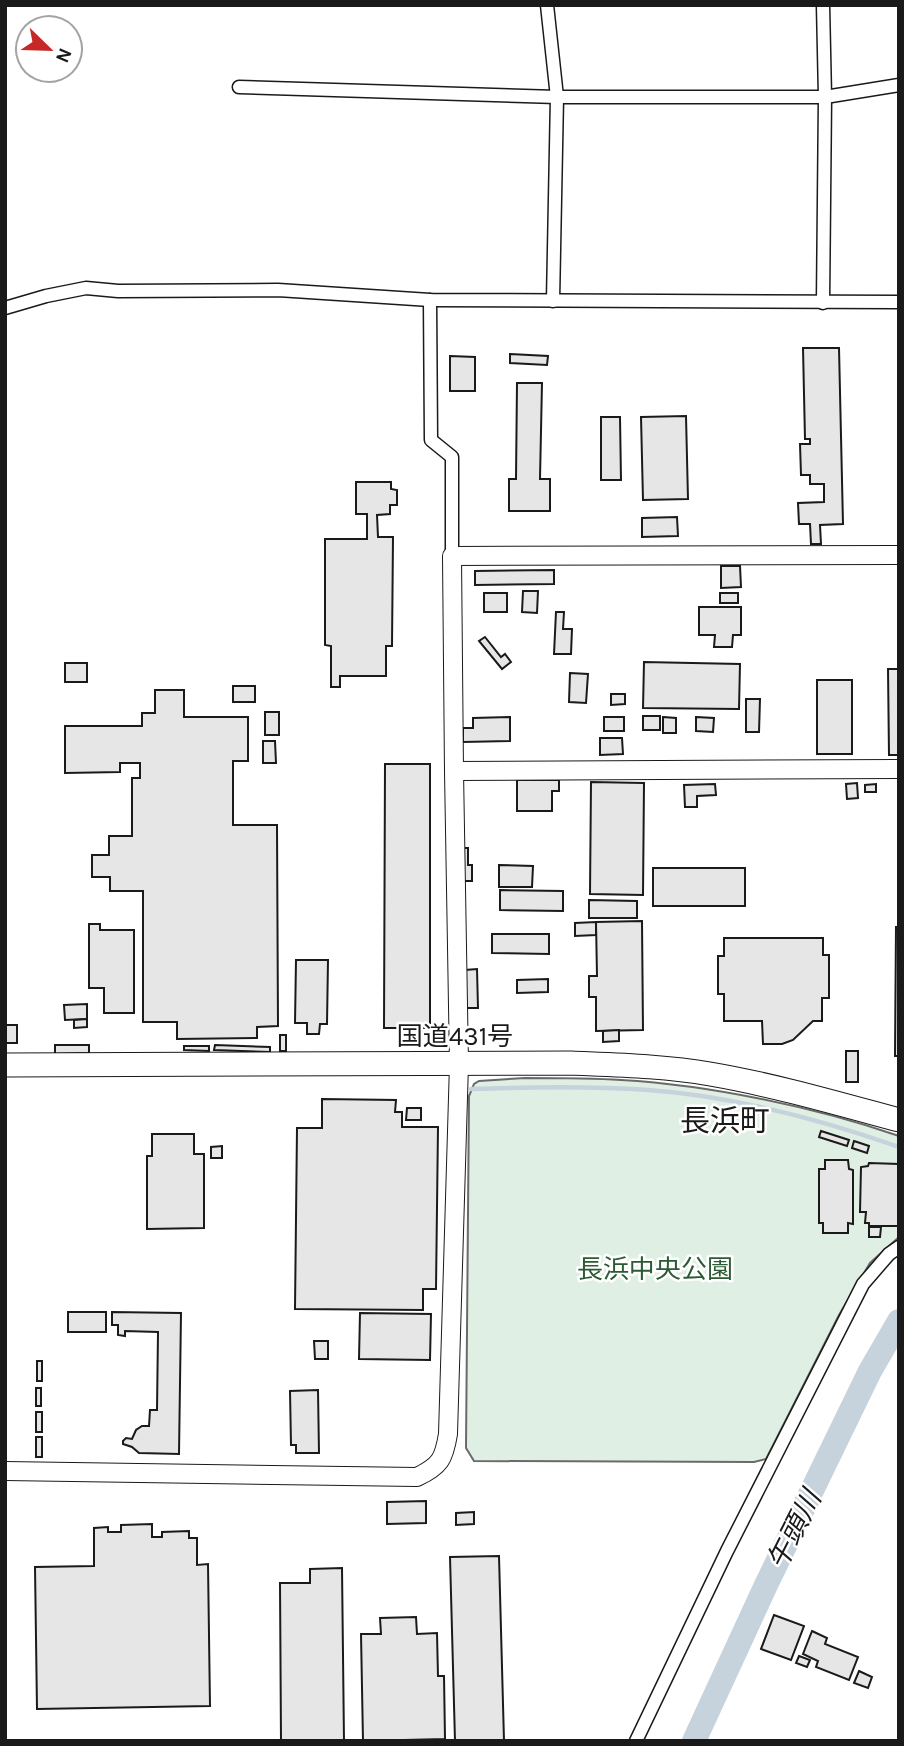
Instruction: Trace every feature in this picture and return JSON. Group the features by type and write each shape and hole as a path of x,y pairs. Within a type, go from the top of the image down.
{"highway":[{"name":"国道431号","path":"5,1065 571,1062 709,1074 803,1094 899,1120"}],"street":[{"path":"547,5 557,97 552,301"},
{"path":"823,5 823,303"},
{"path":"239,86 557,97 825,97 899,85"},
{"path":"5,308 86,288 278,290 430,300 899,302"},
{"path":"5,1471 416,1477 431,1470 444,1456 448,1434 460,1064 454,771 452,457 431,440 430,300"},
{"path":"452,556 899,555"},
{"path":"454,771 899,769"},
{"path":"636,1741 727,1551 863,1284 889,1254 899,1247"}],"green space":[{"name":"長浜中央公園","path":"525,1078 621,1080 726,1092 797,1107 899,1136 899,1237 870,1263 839,1315 766,1459 754,1462 474,1461 466,1448 469,1096 474,1084 479,1081"}],"building":[{"path":"803,348 839,348 843,524 820,525 821,544 811,544 810,524 799,524 798,503 824,502 824,484 810,484 810,475 801,475 800,444 810,444 810,439 805,439"},
{"path":"510,354 548,356 547,365 510,363"},
{"path":"450,356 475,357 475,391 450,391"},
{"path":"517,383 542,383 540,479 550,479 550,511 509,511 509,479 516,479"},
{"path":"686,416 688,499 643,500 641,417"},
{"path":"601,417 620,417 621,480 601,480"},
{"path":"356,482 391,482 391,489 397,490 397,505 390,505 390,514 377,515 378,537 393,537 392,646 386,646 386,676 340,676 340,687 331,687 331,646 325,645 325,539 367,539 367,514 356,514"},
{"path":"677,517 678,536 642,537 642,518"},
{"path":"721,566 740,566 741,587 721,588"},
{"path":"554,570 554,584 475,585 475,571"},
{"path":"523,591 538,591 537,613 522,612"},
{"path":"484,593 507,593 507,612 484,612"},
{"path":"720,593 738,593 738,603 720,603"},
{"path":"699,607 741,607 741,635 733,635 732,647 714,647 715,635 699,635"},
{"path":"556,612 564,612 563,629 572,629 571,654 554,654"},
{"path":"485,637 501,657 505,654 511,662 502,669 479,641"},
{"path":"644,662 740,664 739,709 643,708"},
{"path":"65,663 87,663 87,682 65,682"},
{"path":"888,669 899,669 899,755 889,755"},
{"path":"570,673 588,674 586,703 569,702"},
{"path":"817,680 852,680 852,754 817,754"},
{"path":"233,686 255,686 255,702 233,702"},
{"path":"155,690 184,690 184,717 248,717 248,761 233,761 233,825 277,825 278,1026 257,1027 257,1038 177,1039 177,1022 143,1022 143,891 110,891 110,877 92,877 92,855 109,855 109,836 132,836 132,778 140,778 140,763 120,763 120,772 65,773 65,726 142,726 142,713 155,713"},
{"path":"611,694 625,694 625,704 611,705"},
{"path":"746,699 760,699 759,732 746,732"},
{"path":"265,712 279,712 279,735 265,735"},
{"path":"643,716 660,716 660,730 643,730"},
{"path":"510,717 510,741 463,742 463,728 473,728 473,718"},
{"path":"604,717 624,717 624,731 604,731"},
{"path":"663,717 676,718 676,733 663,733"},
{"path":"696,717 714,718 713,732 696,731"},
{"path":"600,738 622,738 623,754 600,755"},
{"path":"263,741 275,741 276,763 263,763"},
{"path":"385,764 430,764 430,1028 384,1028"},
{"path":"517,780 559,780 559,791 552,791 552,811 517,811"},
{"path":"591,782 644,783 643,895 590,894"},
{"path":"857,783 858,798 847,799 846,784"},
{"path":"715,784 716,795 697,796 697,807 685,807 684,785"},
{"path":"876,784 876,792 865,792 865,785"},
{"path":"463,848 468,848 472,881 463,881"},
{"path":"499,865 533,866 532,887 499,887"},
{"path":"653,868 745,868 745,906 653,906"},
{"path":"500,890 563,891 563,911 500,910"},
{"path":"589,900 637,901 637,918 589,918"},
{"path":"642,921 643,1030 596,1031 596,997 589,997 589,976 597,976 596,922"},
{"path":"596,922 596,935 575,936 575,923"},
{"path":"89,924 100,924 100,930 134,930 134,1013 104,1013 104,988 89,988"},
{"path":"896,927 899,927 899,1056 895,1056"},
{"path":"492,934 549,934 549,954 492,953"},
{"path":"724,938 823,938 823,955 829,955 829,998 822,998 822,1021 813,1021 793,1040 782,1044 763,1044 762,1021 724,1021 724,994 718,994 718,956 724,956"},
{"path":"296,960 328,960 327,1024 320,1024 319,1034 307,1034 307,1023 295,1023"},
{"path":"477,969 478,1008 465,1008 465,970"},
{"path":"548,979 548,992 517,993 517,980"},
{"path":"87,1004 87,1019 65,1020 64,1005"},
{"path":"87,1019 87,1027 74,1028 74,1020"},
{"path":"5,1025 17,1025 17,1043 5,1043"},
{"path":"619,1030 619,1041 603,1042 603,1031"},
{"path":"280,1035 286,1035 286,1051 280,1051"},
{"path":"55,1045 89,1045 89,1053 55,1054"},
{"path":"215,1045 270,1047 270,1052 214,1050"},
{"path":"184,1046 209,1046 209,1051 184,1050"},
{"path":"846,1051 858,1051 858,1082 846,1082"},
{"path":"322,1099 396,1100 395,1112 402,1112 402,1127 438,1127 436,1289 423,1289 423,1310 295,1309 297,1128 322,1128"},
{"path":"407,1108 421,1108 421,1120 406,1120"},
{"path":"821,1131 849,1140 847,1146 819,1137"},
{"path":"152,1134 194,1134 194,1154 204,1154 204,1228 147,1229 147,1156 152,1156"},
{"path":"854,1141 869,1146 867,1153 852,1148"},
{"path":"222,1146 222,1158 211,1158 211,1147"},
{"path":"825,1160 848,1160 849,1169 853,1170 853,1224 848,1223 848,1233 823,1233 823,1223 819,1223 819,1169 825,1169"},
{"path":"869,1163 899,1164 899,1226 869,1226 869,1223 865,1223 866,1212 860,1212 861,1167 868,1166"},
{"path":"869,1227 881,1227 880,1237 869,1237"},
{"path":"68,1312 106,1312 106,1332 68,1332"},
{"path":"112,1312 181,1313 179,1454 139,1453 123,1444 126,1438 132,1439 136,1430 149,1426 150,1410 157,1410 158,1332 125,1331 125,1336 118,1335 118,1325 112,1325"},
{"path":"360,1313 431,1314 430,1360 359,1359"},
{"path":"314,1341 328,1341 328,1359 315,1359"},
{"path":"37,1361 42,1361 42,1381 37,1381"},
{"path":"36,1388 41,1388 41,1406 36,1406"},
{"path":"318,1390 319,1453 296,1453 296,1445 291,1445 290,1391"},
{"path":"36,1412 42,1412 42,1432 36,1432"},
{"path":"36,1437 42,1437 42,1457 36,1457"},
{"path":"426,1501 426,1523 387,1524 387,1502"},
{"path":"474,1512 474,1524 456,1525 456,1513"},
{"path":"152,1524 152,1537 162,1537 162,1532 189,1531 189,1538 197,1538 197,1565 208,1564 210,1706 37,1709 35,1567 94,1566 94,1528 108,1527 108,1532 121,1532 121,1525"},
{"path":"499,1556 504,1741 455,1741 450,1557"},
{"path":"342,1568 344,1741 281,1741 280,1583 310,1583 310,1569"},
{"path":"774,1615 804,1626 791,1660 761,1649"},
{"path":"416,1617 417,1634 437,1633 438,1676 444,1676 445,1739 363,1741 361,1634 381,1634 380,1618"},
{"path":"812,1631 827,1638 825,1644 858,1657 849,1680 816,1667 818,1661 803,1654"},
{"path":"799,1656 810,1660 807,1667 796,1663"},
{"path":"859,1671 872,1677 868,1688 854,1683"}],"waterway":[{"path":"471,1089 582,1087 680,1093 775,1110 899,1147"},
{"name":"午頭川","path":"694,1741 870,1371 899,1321"}],"district":[{"name":"長浜町","path":"725,1121"}]}
